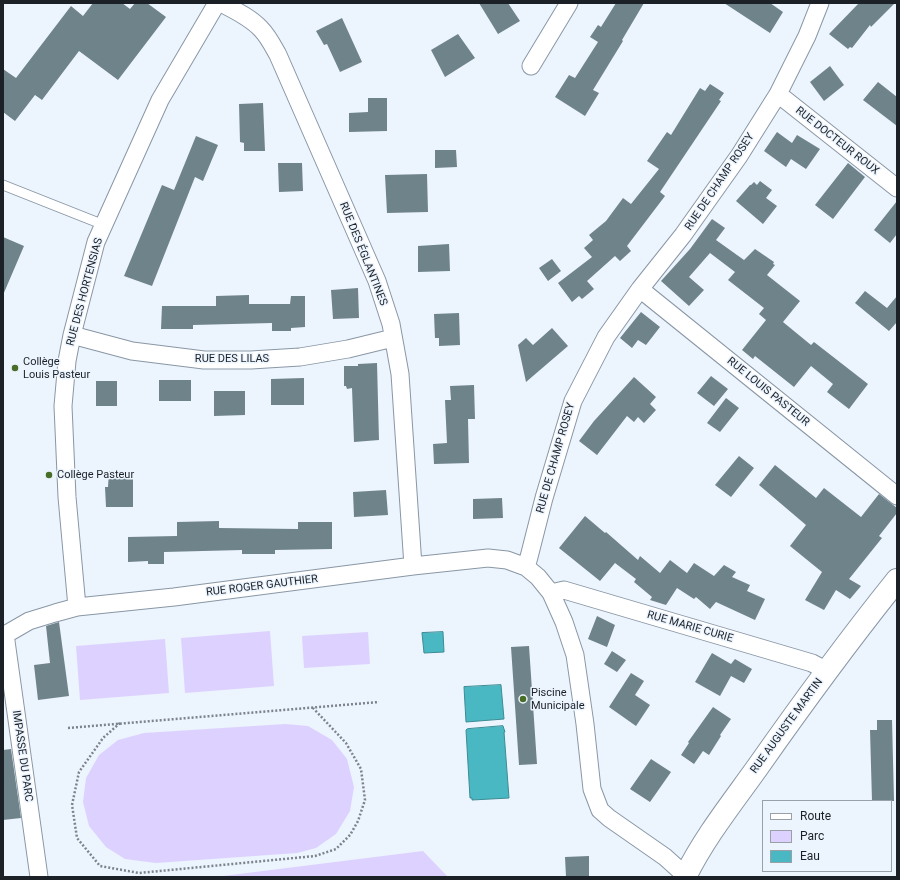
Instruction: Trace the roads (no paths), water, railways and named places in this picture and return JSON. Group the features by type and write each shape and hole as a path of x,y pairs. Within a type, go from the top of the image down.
{"main road":[{"name":"RUE AUGUSTE MARTIN","path":"685,876 712,830 827,671 897,580"}],"street":[{"name":"RUE DES HORTENSIAS","path":"77,607 67,497 63,406 67,360 72,334 96,242 160,100 217,3"},
{"name":"RUE DES ÉGLANTINES","path":"221,3 260,27 278,55 377,281 391,324 400,374 413,566"},
{"path":"531,66 569,3"},
{"name":"RUE DE CHAMP ROSEY","path":"526,567 544,498 573,401 606,337 640,289 683,235 738,156 778,94 807,36 820,3"},
{"name":"RUE DOCTEUR ROUX","path":"778,94 897,188"},
{"name":"RUE LOUIS PASTEUR","path":"640,289 897,496"},
{"name":"RUE DES LILAS","path":"72,334 132,351 204,360 251,360 300,357 348,349 393,338"},
{"name":"RUE ROGER GAUTHIER","path":"4,635 29,622 55,612 77,607 174,597 413,566 488,558 507,560 526,567"},
{"path":"526,567 538,577 551,593 564,622 575,655 585,724 592,789 600,810 609,818 664,856 685,876"},
{"name":"RUE MARIE CURIE","path":"551,593 564,590 812,663 827,671"},
{"name":"IMPASSE DU PARC","path":"4,635 39,877"}],"lane":[{"path":"3,185 104,225"}],"water":[{"path":"443,632 444,652 424,653 422,633"},
{"path":"501,685 504,719 466,722 464,687"},
{"path":"503,726 505,732 509,798 472,800 472,798 470,798 466,730"}],"place":[{"name":"Collège Louis Pasteur","path":"15,368"},
{"name":"Collège Pasteur","path":"49,475"},
{"name":"Piscine Municipale","path":"523,699"}]}
